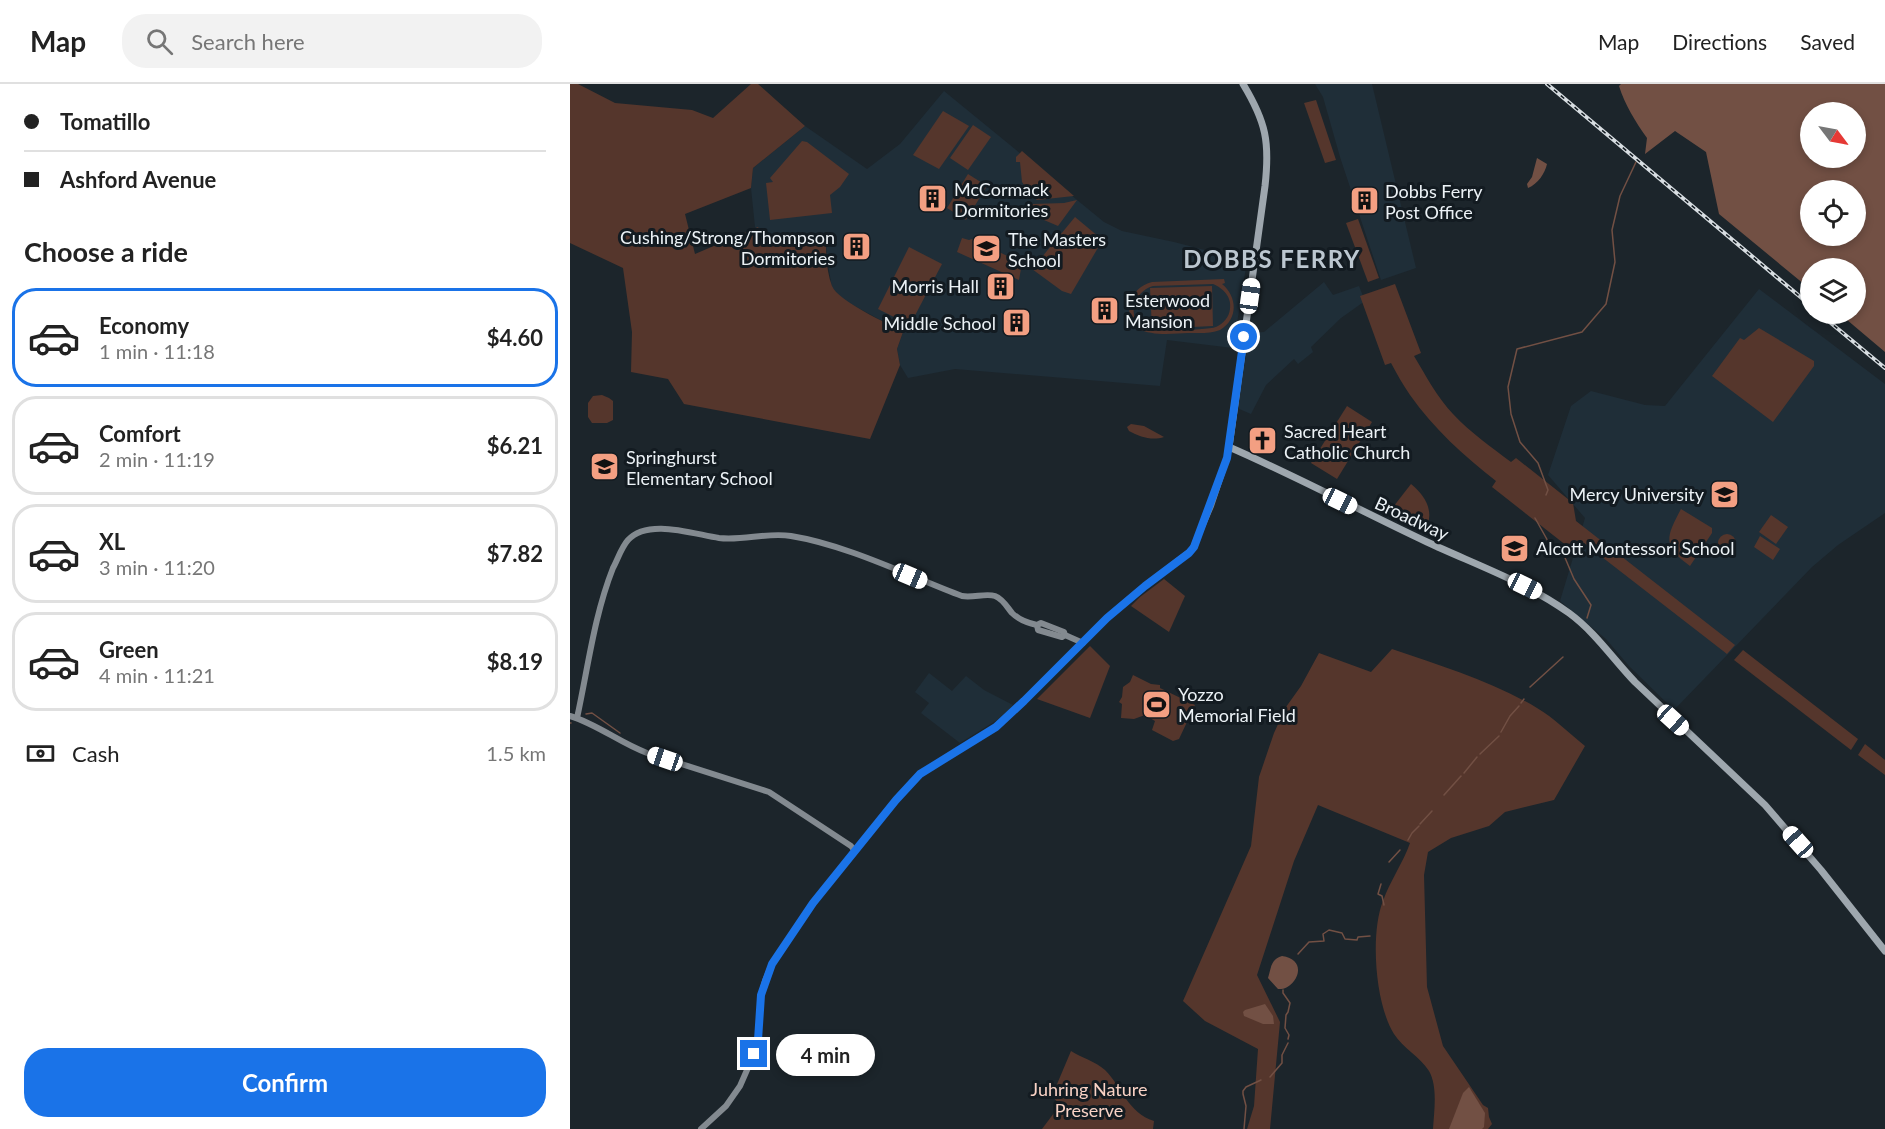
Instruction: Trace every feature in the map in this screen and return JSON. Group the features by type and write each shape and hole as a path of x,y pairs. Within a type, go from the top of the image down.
{"main road":[{"path":"1229,447 1268,152 1263,124 1243,84"},
{"name":"Broadway","path":"1229,447 1537,592 1570,614 1593,634 1614,661 1635,682 1765,805 1821,870 1885,951"}],"street":[{"path":"701,1129 732,1099 749,1066 758,1040 761,995 772,964 813,903 896,800 920,774 996,727 1097,628 1138,592 1192,550 1208,514 1229,447"},
{"path":"855,851 851,846 769,792 636,749 590,723 573,717 605,590 622,549 630,538 649,529 740,539 792,536 820,542 962,596 972,598 995,596 1020,620 1037,625 1041,623 1083,643"}],"shaded area":[{"path":"1315,84 1372,84 1416,268 1381,280 1340,157 1323,97"},
{"path":"1621,84 1885,84 1885,352 1852,324 1866,324 1866,258 1800,258 1800,281 1719,214 1706,152 1675,131 1645,154 1647,138 1624,100 1619,86"},
{"name":"The Masters School","path":"944,91 1104,222 1122,231 1247,261 1233,348 1167,340 1160,386 955,369 908,378 900,365 897,349 903,332 845,301 832,288 826,243 786,243 763,236 755,227 751,188 753,168 805,126 867,169 900,144"},
{"path":"1537,158 1547,164 1538,181 1528,188 1527,184 1532,177"},
{"path":"1324,282 1333,295 1359,286 1365,301 1341,318 1311,347 1313,352 1298,364 1294,359 1266,385 1251,414 1237,408 1250,333 1264,332"},
{"name":"Mercy University","path":"1759,289 1800,320 1800,324 1805,324 1885,384 1885,513 1838,545 1812,567 1674,710 1629,666 1606,639 1560,601 1585,518 1548,475 1571,406 1591,391 1645,405 1665,406"},
{"path":"929,673 952,691 966,676 984,690 1013,705 997,720 960,743 921,713 929,703 915,692"},
{"path":"1282,956 1296,963 1298,969 1290,985 1278,989 1268,978 1274,962"},
{"path":"1265,1004 1273,1016 1274,1024 1263,1024 1244,1016 1245,1010"},
{"path":"1469,1087 1485,1113 1484,1127 1482,1129 1449,1129 1463,1093"}],"green space":[{"path":"570,84 578,84 615,103 692,110 713,118 751,84 758,84 805,126 753,168 751,188 685,214 695,254 758,227 763,236 786,243 826,243 829,276 836,292 853,305 903,332 897,349 900,365 870,439 684,404 668,379 631,372 632,332 623,268 570,243"},
{"path":"1316,100 1336,160 1325,163 1304,103"},
{"path":"943,111 969,126 939,169 913,155"},
{"path":"973,125 991,137 968,170 950,158"},
{"path":"802,141 807,142 849,174 840,187 830,195 832,213 770,220 766,183 773,182 770,178"},
{"path":"1022,151 1074,196 1037,200 1022,188 1024,185 1020,162 1016,162 1016,157"},
{"path":"968,174 987,186 966,220 947,208"},
{"path":"1077,200 1058,226 1023,211 1033,204 1064,203"},
{"path":"1075,217 1099,237 1099,246 1071,294 1062,291 1032,269"},
{"path":"1358,219 1379,278 1368,282 1346,223"},
{"path":"962,238 972,239 1022,263 1019,280 957,252"},
{"path":"909,247 942,264 910,325 878,309"},
{"path":"1224,279 1225,283 1222,284 1233,301 1233,314 1220,330 1209,333 1158,334 1139,329 1133,323 1130,315 1130,303 1138,290 1152,282","holes":["1213,284 1226,294 1230,305 1224,322 1216,327 1159,330 1146,328 1135,318 1136,299 1146,289 1153,286"]},
{"path":"1395,284 1421,353 1414,356 1453,414 1474,434 1511,462 1516,458 1573,503 1576,521 1735,645 1727,654 1580,540 1581,557 1492,487 1496,481 1439,431 1407,391 1391,363 1385,365 1360,296"},
{"path":"1212,286 1213,326 1152,329 1150,288"},
{"path":"1759,328 1814,361 1814,366 1773,422 1712,376 1740,338 1744,340"},
{"path":"602,395 613,401 613,420 607,423 592,423 588,417 588,403 593,396"},
{"path":"1347,406 1372,422 1337,479 1311,463"},
{"path":"1131,424 1144,426 1164,437 1151,438 1137,435 1129,431 1127,427"},
{"path":"1411,484 1428,506 1428,525 1424,531 1391,515 1390,511"},
{"path":"1681,509 1712,528 1712,533 1690,566 1675,553 1669,540 1672,527"},
{"path":"1771,515 1788,527 1776,544 1759,532"},
{"path":"1727,534 1733,537 1736,543 1733,549 1727,552 1721,549 1718,543 1721,537"},
{"path":"1760,536 1780,549 1773,560 1754,547"},
{"path":"1164,579 1185,596 1169,632 1131,606"},
{"path":"1090,646 1110,666 1090,718 1037,699"},
{"path":"1392,649 1466,675 1520,698 1549,716 1585,746 1554,800 1505,812 1489,826 1451,838 1428,852 1424,875 1427,987 1443,1046 1483,1105 1488,1108 1492,1124 1488,1129 1433,1129 1435,1099 1432,1077 1425,1066 1394,1034 1382,1005 1376,949 1379,915 1386,894 1410,843 1318,805 1294,861 1257,975 1280,1022 1270,1129 1247,1129 1254,1106 1258,1049 1205,1021 1183,1001 1251,846 1259,777 1274,733 1286,707 1301,686 1319,653 1371,672"},
{"path":"1743,650 1858,739 1851,750 1734,660"},
{"name":"Yozzo Memorial Field","path":"1133,675 1151,684 1160,685 1160,688 1195,705 1179,739 1173,741 1152,730 1155,721 1145,715 1134,719 1121,718 1122,704 1119,702 1123,687 1130,682"},
{"path":"1865,744 1885,760 1885,775 1858,755"},
{"name":"Juhring Nature Preserve","path":"1071,1051 1105,1070 1132,1106 1154,1121 1153,1129 1042,1129 1060,1105 1052,1096"}],"waterway":[{"path":"1546,495 1548,490 1538,463 1520,442 1511,414 1508,387 1517,349 1582,332 1606,304 1615,262 1612,230 1620,196 1636,162"},
{"path":"1535,518 1549,543 1563,553 1574,579 1591,605 1587,618"},
{"path":"1530,687 1563,657"},
{"path":"1521,703 1524,699"},
{"path":"1501,732 1519,706"},
{"path":"586,714 592,713 620,733"},
{"path":"1480,754 1499,736"},
{"path":"1464,773 1477,757"},
{"path":"1444,795 1461,776"},
{"path":"1420,824 1432,811"},
{"path":"1408,840 1419,826"},
{"path":"1389,862 1400,850"},
{"path":"1381,884 1378,894 1382,896 1384,905"},
{"path":"1298,954 1309,942 1324,941 1323,934 1329,930 1342,933 1345,939 1357,940 1358,937 1370,936"},
{"path":"1283,990 1290,1003 1285,1028 1289,1035 1288,1039"},
{"path":"1270,1077 1282,1063 1282,1055 1288,1043"},
{"path":"1244,1129 1246,1106 1243,1091 1246,1087 1261,1080"}],"railway":[{"path":"1547,84 1800,297"},
{"path":"1832,324 1885,368"}],"place":[{"name":"McCormack Dormitories","path":"933,199"},
{"name":"Dobbs Ferry Post Office","path":"1364,201"},
{"name":"Cushing/Strong/Thompson Dormitories","path":"856,247"},
{"name":"The Masters School","path":"987,249"},
{"name":"Morris Hall","path":"1000,286"},
{"name":"Esterwood Mansion","path":"1104,310"},
{"name":"Middle School","path":"1017,323"},
{"name":"Sacred Heart Catholic Church","path":"1263,441"},
{"name":"Springhurst Elementary School","path":"605,467"},
{"name":"Mercy University","path":"1725,494"},
{"name":"Alcott Montessori School","path":"1515,548"},
{"name":"Yozzo Memorial Field","path":"1157,704"}],"district":[{"name":"DOBBS FERRY","path":"1272,258"}],"route":[{"path":"754,1054 758,1040 761,995 772,964 813,903 909,785 920,774 996,727 1107,618 1194,547 1227,458 1244,337"}]}
